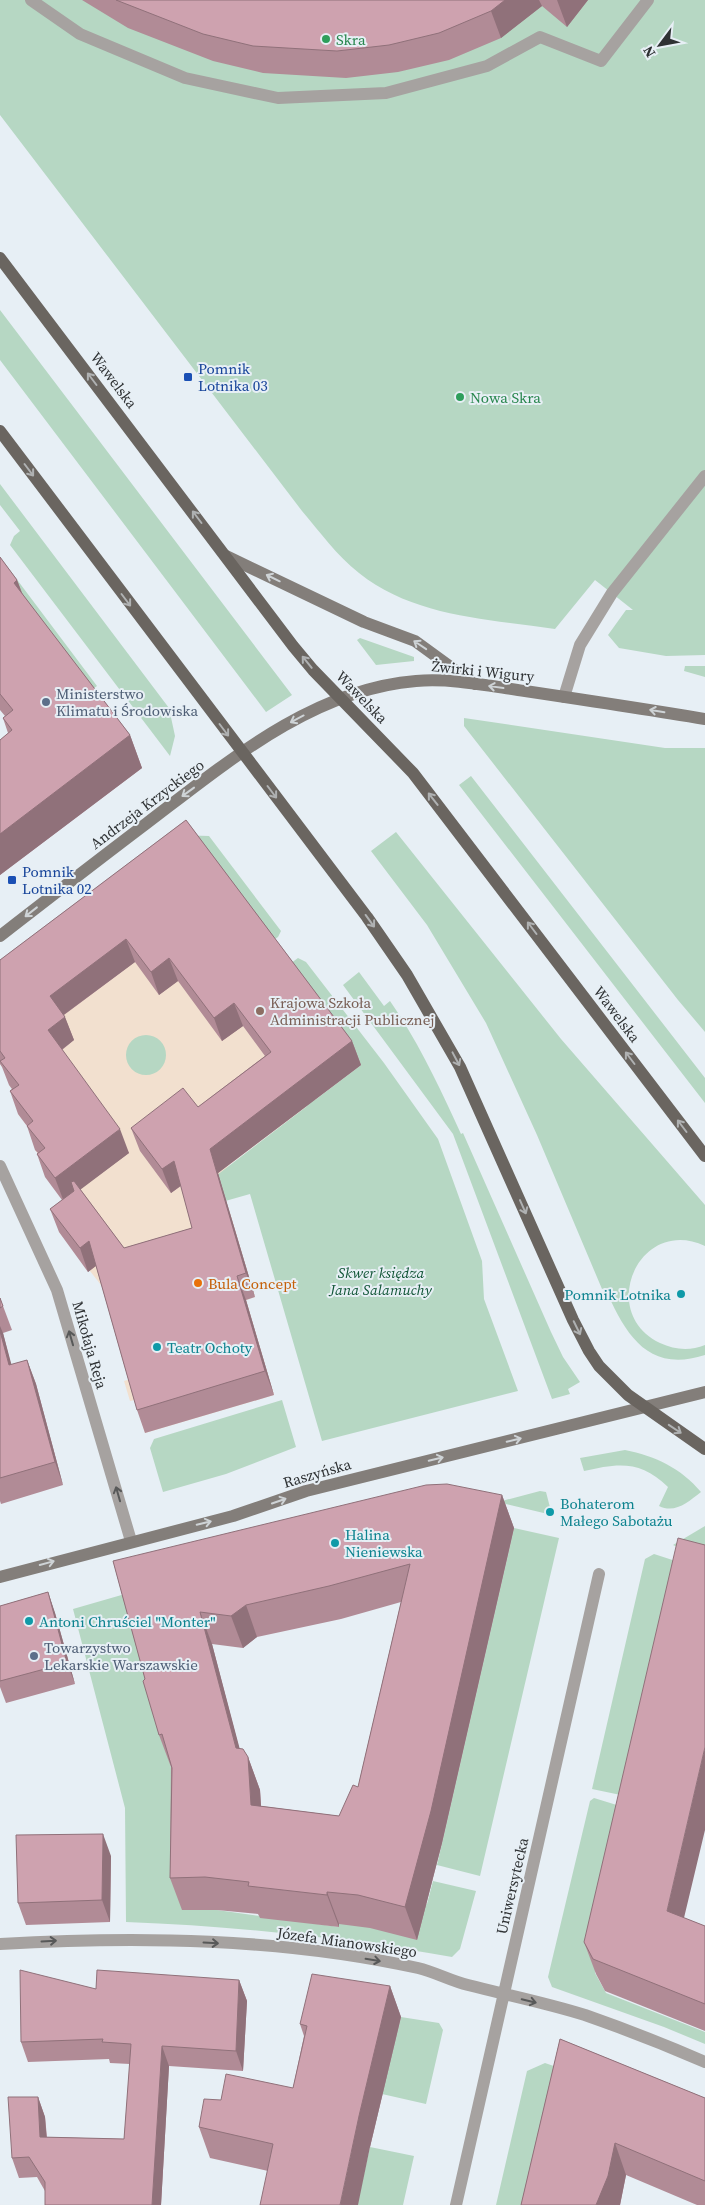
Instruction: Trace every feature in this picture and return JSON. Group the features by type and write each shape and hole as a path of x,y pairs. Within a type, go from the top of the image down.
{"main road":[{"name":"Wawelska","path":"0,258 294,646 413,773 705,1156"},
{"path":"0,431 372,924 431,1014 474,1095 589,1351 612,1380 645,1408 705,1450"},
{"path":"226,556 364,622 415,641 474,684"},
{"name":"Żwirki i Wigury","path":"242,753 293,721 341,698 379,687 409,682 448,681 474,684 705,719"},
{"name":"Andrzeja Krzyckiego","path":"0,936 242,753"},
{"name":"Raszyńska","path":"0,1576 233,1516 316,1489 705,1392"}],"street":[{"path":"31,0 80,34 185,78 278,98 386,93 487,66 540,37 601,61 648,0"},
{"path":"564,697 580,646 612,593 705,476"},
{"name":"Mikołaja Reja","path":"0,1166 57,1290 130,1541"},
{"name":"Uniwersytecka","path":"456,2205 599,1574"},
{"name":"Józefa Mianowskiego","path":"0,1944 90,1939 264,1946 420,1968 444,1978 586,2016 705,2062"}],"shaded area":[{"path":"195,844 361,1065 315,1100 313,1098 306,1107 228,1166 193,1224 230,1213 255,1297 246,1300 274,1395 145,1433 135,1400 130,1401 124,1381 131,1379 105,1290 59,1232 76,1219 53,1172 35,1150 42,1145 18,1114 27,1108 9,1085 13,1081 0,1064"}],"green space":[{"name":"Nowa Skra","path":"0,0 705,0 705,655 666,656 619,648 608,635 626,610 633,610 595,580 555,629 452,614 403,599 380,588 343,559 302,511 0,115"},
{"path":"0,310 292,695 266,712 0,360"},
{"path":"0,484 169,708 175,736 170,756 10,545 14,536 20,531 0,505"},
{"path":"0,557 97,686 86,694 0,574"},
{"path":"360,638 414,657 414,661 376,665 357,640"},
{"path":"685,666 705,666 705,677 684,671"},
{"path":"464,718 665,748 705,748 705,1032 464,726"},
{"path":"471,776 705,1078 705,1103 459,785"},
{"path":"396,832 561,1039 705,1205 705,1246 682,1240 662,1244 645,1255 634,1271 629,1291 631,1310 641,1329 660,1343 671,1347 688,1349 705,1345 705,1355 685,1359 668,1359 653,1354 641,1346 630,1334 605,1288 602,1289 537,1135 486,1023 427,925 371,851"},
{"path":"178,835 209,836 281,931 278,937 269,943"},
{"name":"Skwer księdza Jana Salamuchy","path":"298,958 306,962 384,1063 438,1139 482,1261 484,1299 518,1391 322,1441 250,1194 190,1211 187,1198 306,1107 312,1098 315,1100 361,1065 287,966"},
{"path":"359,972 384,1006 390,1001 401,1017 428,1066 461,1134 463,1133 551,1332 563,1357 580,1382 568,1389 570,1394 552,1399 453,1134 343,985"},
{"path":"150,1035 157,1038 163,1044 166,1055 165,1063 157,1072 150,1075 142,1075 135,1072 127,1063 126,1051 129,1044 138,1036"},
{"path":"282,1400 296,1447 226,1474 163,1492 150,1448 154,1439"},
{"path":"625,1450 667,1464 685,1476 701,1492 681,1506 670,1509 659,1506 668,1487 658,1478 639,1468 618,1465 584,1471 580,1458"},
{"path":"540,1491 546,1492 552,1515 498,1502"},
{"path":"705,1526 705,1559 673,1545"},
{"path":"514,1528 559,1538 480,1876 437,1865"},
{"path":"654,1554 691,1566 635,1798 592,1789 645,1559"},
{"path":"125,1594 171,1767 174,1767 217,1910 339,1927 339,1924 427,1904 433,1881 476,1891 460,1949 452,1957 290,1934 208,1926 126,1922 125,1808 73,1609"},
{"path":"594,1798 633,1810 595,1973 606,1993 705,2032 705,2044 664,2027 552,1987 548,1977 590,1801"},
{"path":"401,2017 439,2023 443,2030 426,2104 382,2094"},
{"path":"545,2063 571,2072 540,2205 496,2205 527,2071"},
{"path":"370,2147 414,2156 403,2205 357,2205"}],"building":[{"path":"116,0 505,0 491,11 439,33 389,45 337,51 253,46 203,34"},
{"name":"Ministerstwo Klimatu i Środowiska","path":"0,557 17,580 14,583 130,735 0,834 0,740 12,730 3,718 13,710 0,694"},
{"path":"186,820 352,1041 210,1149 246,1273 237,1276 265,1371 137,1410 89,1241 80,1248 50,1209 74,1191 71,1182 74,1181 124,1248 192,1228 174,1161 162,1169 131,1128 183,1088 198,1107 271,1052 234,1003 214,1018 169,958 151,972 126,939 50,996 65,1017 48,1030 120,1129 55,1178 37,1154 45,1148 27,1126 33,1121 10,1091 19,1085 0,1061 5,1058 0,1051 0,960"},
{"path":"0,1331 9,1365 27,1360 55,1462 0,1478"},
{"path":"447,1484 502,1495 431,1811 405,1907 358,1895 327,1892 327,1895 248,1886 249,1882 205,1877 170,1878 172,1768 162,1734 159,1735 143,1681 145,1679 113,1561 426,1485","holes":["410,1564 358,1787 353,1785 339,1816 251,1805 248,1757 243,1749 236,1748 200,1612 231,1616 246,1605 329,1586"]},
{"path":"678,1538 705,1545 705,1747 667,1911 705,1926 705,2004 593,1959 584,1942"},
{"name":"Towarzystwo Lekarskie Warszawskie","path":"48,1592 67,1663 0,1681 0,1606"},
{"path":"103,1834 102,1900 18,1903 16,1835"},
{"path":"20,1970 96,1989 97,1970 239,1980 236,2051 162,2046 152,2205 45,2205 45,2182 29,2157 12,2158 8,2097 38,2097 40,2137 124,2139 131,2044 102,2042 103,2039 21,2042"},
{"path":"312,1974 390,1986 340,2205 260,2205 273,2144 199,2127 204,2099 221,2100 226,2074 293,2088 307,2026 300,2024"},
{"path":"560,2039 705,2098 705,2181 615,2143 608,2176 596,2205 521,2205"}],"place":[{"name":"Skra","path":"326,39"},
{"name":"Pomnik Lotnika 03","path":"188,377"},
{"name":"Nowa Skra","path":"460,397"},
{"name":"Ministerstwo Klimatu i Środowiska","path":"46,702"},
{"name":"Pomnik Lotnika 02","path":"12,880"},
{"name":"Krajowa Szkoła Administracji Publicznej","path":"260,1011"},
{"name":"Bula Concept","path":"198,1283"},
{"name":"Pomnik Lotnika","path":"681,1294"},
{"name":"Teatr Ochoty","path":"157,1347"},
{"name":"Bohaterom Małego Sabotażu","path":"550,1512"},
{"name":"Halina Nieniewska","path":"335,1543"},
{"name":"Antoni Chruściel \"Monter\"","path":"29,1621"},
{"name":"Towarzystwo Lekarskie Warszawskie","path":"34,1656"}]}
